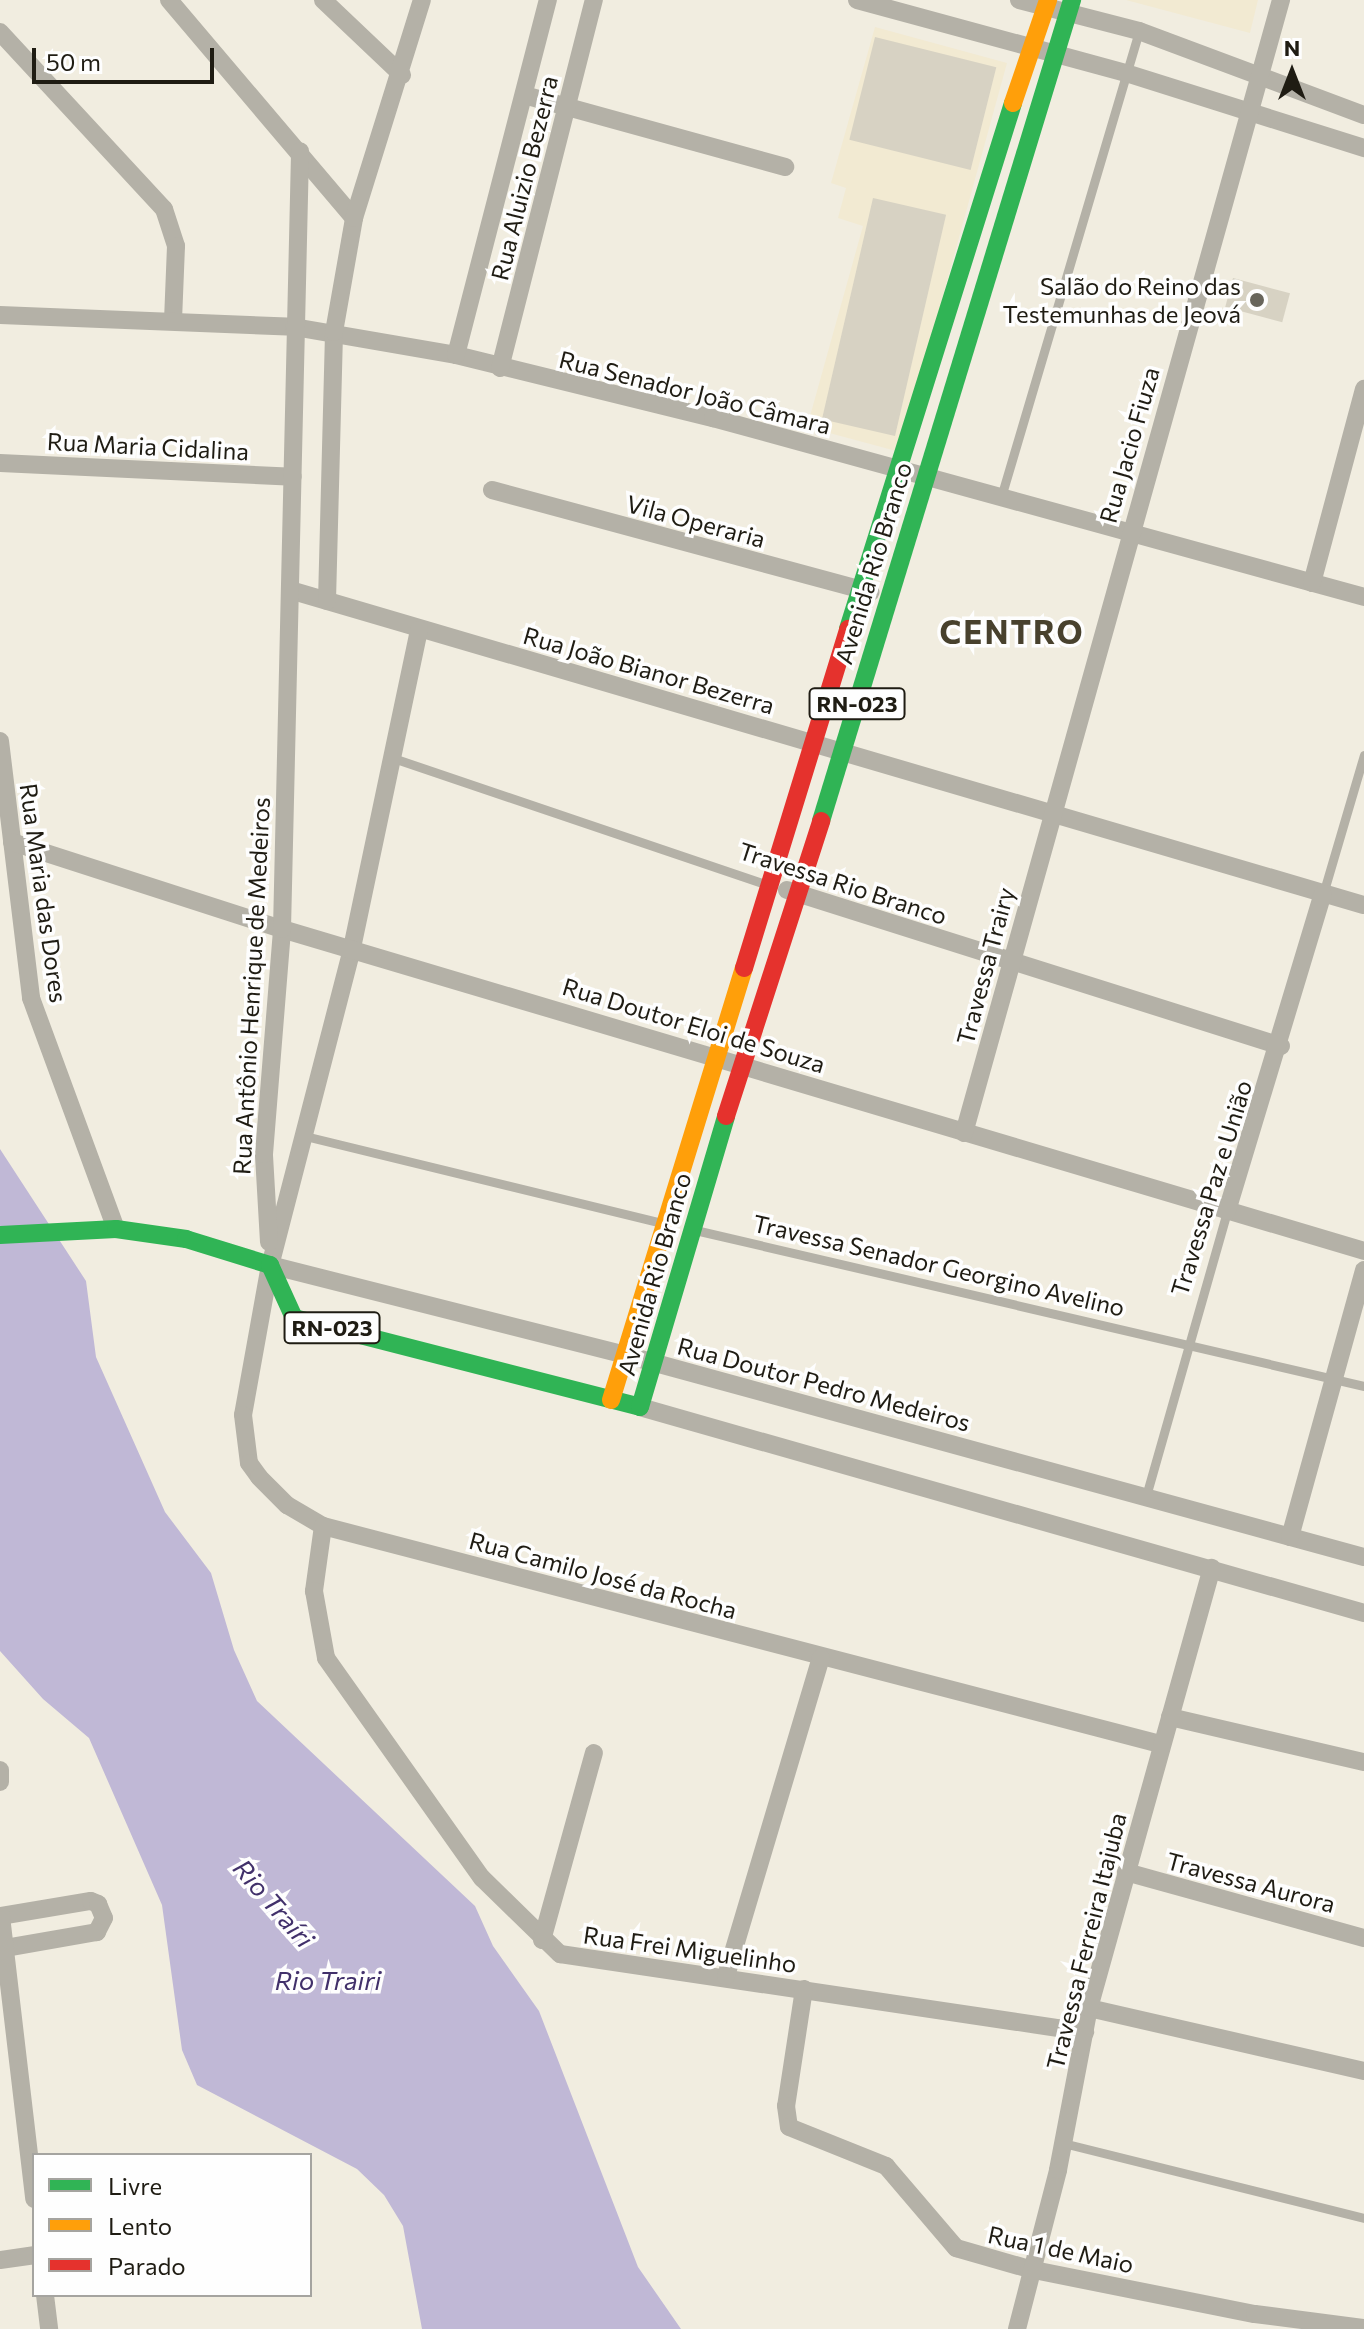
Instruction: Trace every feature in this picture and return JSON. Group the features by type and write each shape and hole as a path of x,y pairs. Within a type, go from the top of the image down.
{"main road":[{"name":"Avenida Rio Branco","path":"1047,4 859,590 611,1400 640,1407 741,1063 844,750 924,477 1071,6"},
{"name":"Rua Doutor Pedro Medeiros","path":"0,1235 116,1229 186,1239 270,1265"},
{"name":"RN-023","path":"270,1265 294,1318 611,1400"}],"street":[{"path":"169,0 354,218"},
{"path":"323,0 402,75"},
{"path":"327,601 334,332 354,218 402,75 422,0"},
{"name":"Rua Aluizio Bezerra","path":"456,355 548,0"},
{"name":"Rua Aluizio Bezerra","path":"500,368 594,0"},
{"path":"857,0 1126,73 1248,114 1364,148"},
{"path":"1019,0 1071,6 1364,115"},
{"name":"Rua Jacio Fiuza","path":"1053,811 1281,0"},
{"path":"0,32 164,209 176,246 173,320"},
{"path":"524,95 785,167"},
{"name":"Rua Antônio Henrique de Medeiros","path":"270,1265 264,1154 282,929 300,151"},
{"name":"Rua Senador João Câmara","path":"0,315 294,327 456,355 713,418 1130,530 1364,597"},
{"path":"1312,583 1364,389"},
{"name":"Rua Maria Cidalina","path":"0,463 293,477"},
{"name":"Vila Operaria","path":"492,490 888,597"},
{"name":"Rua João Bianor Bezerra","path":"290,590 419,630 1053,811 1364,905"},
{"path":"270,1265 352,949 419,630"},
{"name":"Rua Maria das Dores","path":"0,741 31,998 116,1229"},
{"name":"Travessa Trairy","path":"964,1133 1053,811"},
{"name":"Rua Doutor Eloi de Souza","path":"12,842 282,929 716,1055 964,1133 1364,1251"},
{"name":"Travessa Rio Branco","path":"768,885 1011,964 1281,1046"},
{"name":"Travessa Paz e União","path":"1227,1211 1281,1046 1323,894"},
{"name":"Rua Doutor Pedro Medeiros","path":"270,1265 626,1355 1364,1557"},
{"name":"Rua Camilo José da Rocha","path":"270,1265 243,1415 245,1441 259,1477 287,1505 323,1526 1160,1744"},
{"path":"1290,1537 1364,1270"},
{"path":"640,1407 1364,1613"},
{"name":"Rua Frei Miguelinho","path":"323,1526 314,1591 326,1658 474,1867 542,1940 568,1957 726,1976 1085,2032"},
{"name":"Travessa Ferreira Itajuba","path":"1017,2329 1029,2269 1063,2143 1089,2008 1160,1744 1212,1568"},
{"path":"726,1976 821,1658"},
{"path":"1170,1717 1364,1762"},
{"path":"542,1940 594,1753"},
{"path":"0,1770 0,1782"},
{"name":"Travessa Aurora","path":"1126,1872 1364,1938"},
{"path":"2,1949 97,1932 104,1918 98,1904 91,1901 0,1916 2,1949 32,2183"},
{"name":"Rua 1 de Maio","path":"804,1989 786,2106 789,2127 886,2166 956,2248 1029,2269 1253,2321 1364,2328"},
{"path":"1089,2008 1364,2071"},
{"path":"0,2260 32,2255"},
{"path":"45,2297 49,2329"}],"lane":[{"path":"1001,497 1139,31"},
{"path":"1323,894 1364,755"},
{"name":"Travessa Rio Branco","path":"392,758 768,885"},
{"path":"305,1136 664,1223"},
{"name":"Travessa Paz e União","path":"1146,1496 1227,1211"},
{"name":"Travessa Senador Georgino Avelino","path":"692,1229 1364,1386"},
{"path":"1063,2143 1364,2218"}],"shaded area":[{"path":"1126,0 1258,0 1250,33"},
{"path":"875,27 1007,63 900,452 807,427 863,226 838,218 846,188 831,183"}],"water":[{"name":"Rio Trairi","path":"0,1149 86,1281 96,1357 165,1512 211,1573 234,1650 257,1701 475,1906 493,1946 539,2011 638,2267 681,2329 422,2329 403,2226 384,2195 357,2169 197,2085 182,2050 162,1905 89,1738 43,1699 0,1651"}],"building":[{"path":"875,37 996,67 971,170 849,140"},
{"path":"873,198 946,215 895,436 822,419"},
{"name":"Salão do Reino das Testemunhas de Jeová","path":"1233,278 1290,293 1282,322 1225,307"}],"traffic: fast":[{"path":"821,821 1072,0"},
{"path":"848,629 1013,103"},
{"path":"0,1235 116,1229 186,1239 270,1265 294,1318 640,1407 726,1116"}],"traffic: slow":[{"path":"1013,103 1048,0"},
{"path":"611,1400 744,968"}],"traffic: jam":[{"path":"744,968 848,629"},
{"path":"726,1116 821,821"}],"place":[{"name":"Salão do Reino das Testemunhas de Jeová","path":"1257,300"}],"district":[{"name":"CENTRO","path":"1012,631"}],"water label":[{"name":"Rio Traíri","path":"274,1903"}]}
